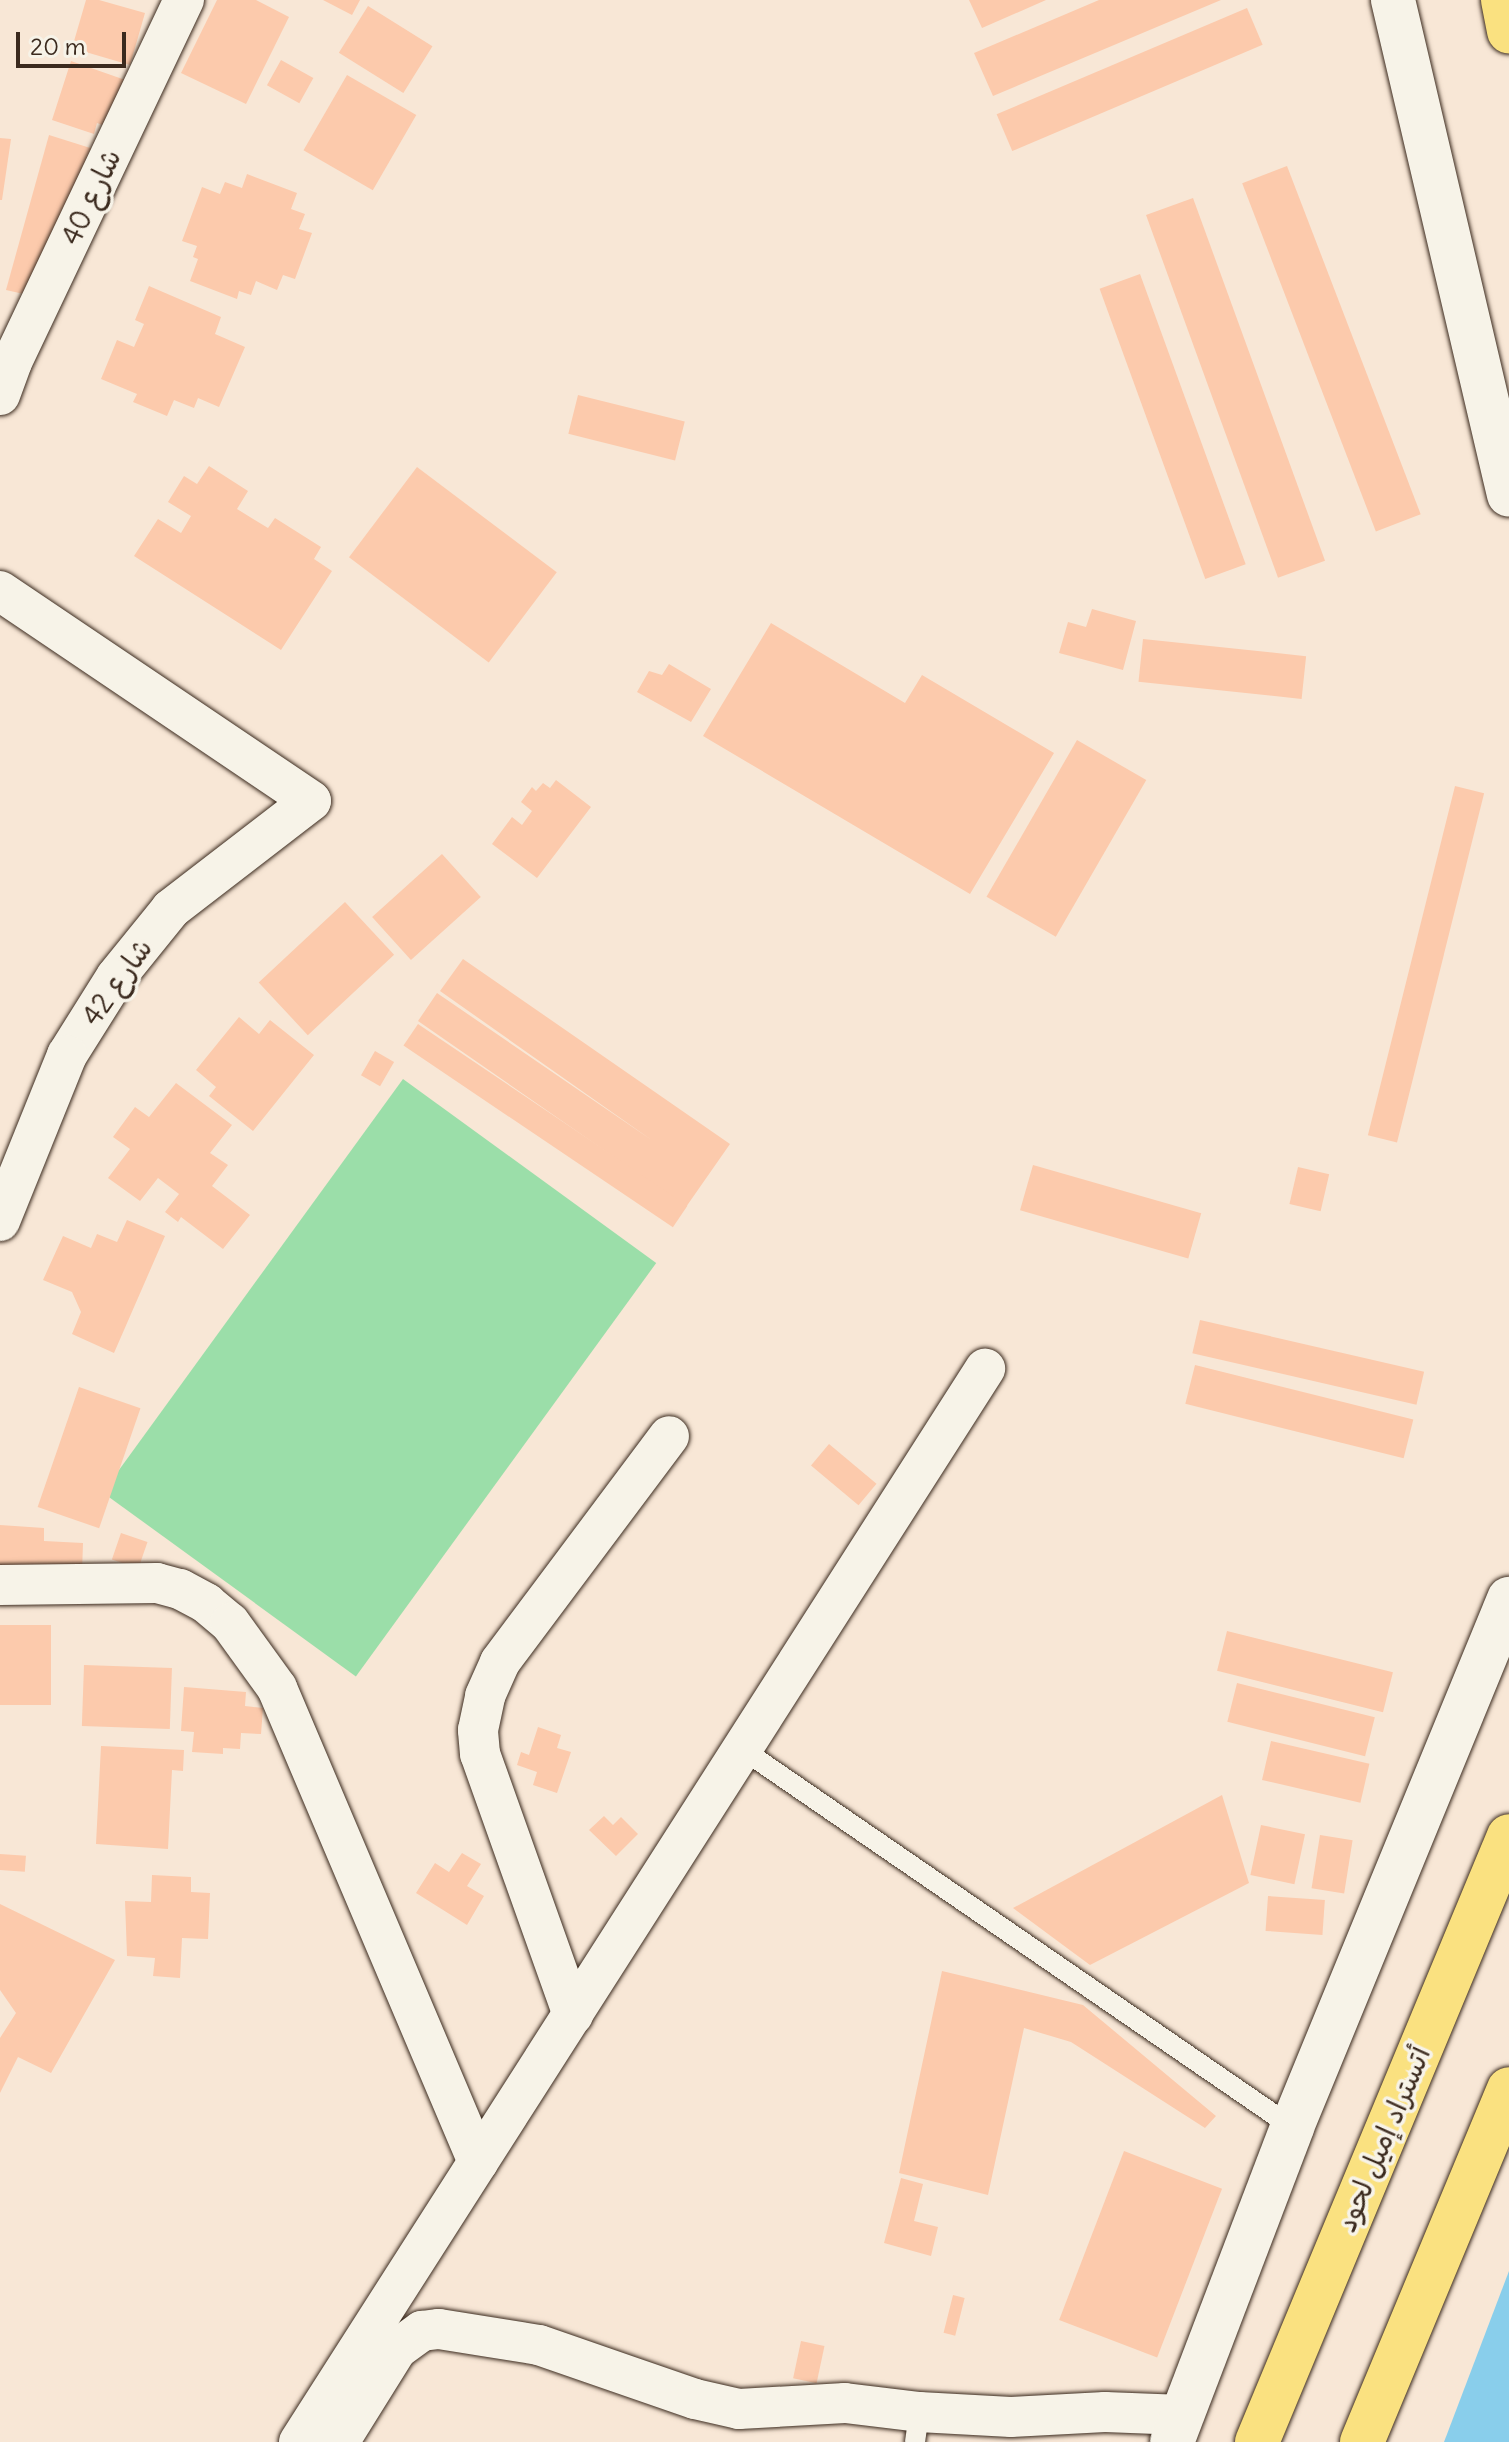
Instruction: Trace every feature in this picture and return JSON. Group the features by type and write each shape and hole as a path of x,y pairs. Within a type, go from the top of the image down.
{"highway":[{"path":"1503,0 1509,31"},
{"name":"أتستراد إميل لحود","path":"1257,2442 1509,1836"},
{"path":"1362,2442 1509,2089"}],"street":[{"name":"شارع 40","path":"4,371 184,0"},
{"path":"1393,0 1509,495"},
{"name":"شارع 42","path":"0,591 311,801 171,909 116,977 67,1055 0,1221"},
{"path":"299,2442 985,1369"},
{"path":"573,2015 480,1754 478,1730 485,1696 500,1662 669,1436"},
{"path":"0,1585 157,1583 180,1589 206,1603 230,1623 277,1688 478,2162"},
{"path":"339,2442 397,2349 422,2331 439,2329 472,2331 539,2345 695,2399 739,2409 845,2403 917,2427 1011,2417 1105,2412 1178,2428 1292,2127 1509,1599"}],"lane":[{"path":"742,1749 1292,2127"}],"green space":[{"path":"403,1079 656,1263 356,1676 103,1492"}],"water":[{"path":"1509,2271 1509,2442 1444,2442"}],"building":[{"path":"86,0 99,0 145,13 130,65 72,48"},
{"path":"217,0 256,0 289,17 246,104 181,73"},
{"path":"323,0 360,0 352,15"},
{"path":"969,0 1046,0 982,28"},
{"path":"1099,0 1221,0 993,96 974,53"},
{"path":"368,6 432,46 403,93 339,53"},
{"path":"1247,8 1263,45 1012,151 997,114"},
{"path":"281,60 313,78 299,103 267,85"},
{"path":"71,61 131,82 115,130 97,123 94,134 52,120"},
{"path":"347,75 416,115 373,190 304,150"},
{"path":"49,135 103,152 28,295 6,290"},
{"path":"0,138 11,139 2,200 0,200"},
{"path":"1287,166 1421,514 1376,531 1242,183"},
{"path":"247,174 297,193 291,209 305,214 299,229 312,233 295,279 283,275 277,290 256,281 251,295 239,291 237,299 190,281 198,259 193,257 197,246 182,241 202,187 220,194 225,182 242,188"},
{"path":"1193,198 1325,561 1278,578 1146,215"},
{"path":"1140,274 1246,564 1205,579 1100,289"},
{"path":"149,286 221,317 215,334 245,347 219,407 198,398 194,408 174,400 167,416 133,402 137,394 101,379 117,340 134,347 144,324 135,320"},
{"path":"578,395 685,422 675,460 568,434"},
{"path":"209,466 248,491 237,509 268,528 275,518 321,547 314,559 332,571 281,650 134,556 158,519 181,533 191,516 168,502 184,476 197,484"},
{"path":"417,467 557,572 489,663 349,557"},
{"path":"1092,609 1136,621 1123,670 1059,653 1068,622 1086,627"},
{"path":"771,623 905,703 922,675 1054,753 970,894 703,736"},
{"path":"1143,639 1306,656 1302,699 1139,682"},
{"path":"669,664 711,689 691,722 637,692 649,671 662,675"},
{"path":"1077,740 1146,780 1056,937 986,897"},
{"path":"556,780 591,807 537,878 492,844 512,817 522,825 532,811 521,802 532,787 536,791 543,783 550,788"},
{"path":"1455,786 1484,793 1397,1143 1368,1135"},
{"path":"442,854 481,897 411,960 372,917"},
{"path":"345,902 394,955 308,1035 259,982"},
{"path":"463,959 730,1144 686,1207 418,1021 437,993 653,1141 440,991"},
{"path":"239,1017 259,1034 270,1020 314,1055 253,1131 209,1096 216,1087 196,1070"},
{"path":"418,1024 687,1206 673,1227 403,1046"},
{"path":"375,1051 394,1062 380,1086 361,1075"},
{"path":"176,1083 232,1125 210,1153 228,1165 212,1186 250,1215 223,1249 181,1217 178,1222 165,1212 179,1194 158,1178 140,1201 108,1178 130,1149 113,1137 135,1107 149,1117"},
{"path":"1033,1165 1201,1213 1188,1258 1020,1210"},
{"path":"1298,1167 1329,1174 1321,1211 1289,1204"},
{"path":"127,1220 165,1236 114,1353 72,1334 81,1312 72,1292 43,1280 63,1236 91,1248 97,1234 117,1242"},
{"path":"1200,1320 1424,1372 1416,1405 1192,1353"},
{"path":"1195,1365 1413,1419 1404,1458 1185,1404"},
{"path":"79,1387 140,1408 99,1528 38,1507"},
{"path":"829,1444 876,1484 858,1505 811,1465"},
{"path":"0,1525 44,1528 44,1541 83,1543 82,1573 0,1569"},
{"path":"121,1533 147,1542 138,1569 112,1559"},
{"path":"0,1625 51,1625 51,1705 0,1705"},
{"path":"1227,1631 1393,1672 1383,1712 1217,1671"},
{"path":"84,1665 172,1668 170,1729 82,1726"},
{"path":"1237,1683 1375,1717 1365,1756 1227,1722"},
{"path":"184,1687 246,1692 245,1706 263,1708 261,1734 241,1733 240,1749 223,1748 223,1754 192,1752 194,1732 181,1731"},
{"path":"538,1727 561,1735 557,1748 571,1752 557,1793 533,1785 537,1772 517,1765 521,1752 529,1755"},
{"path":"1271,1741 1369,1764 1360,1803 1262,1780"},
{"path":"101,1746 184,1750 183,1771 172,1770 168,1849 96,1844"},
{"path":"1222,1795 1249,1883 1090,1965 1013,1908"},
{"path":"604,1816 613,1825 621,1817 638,1834 616,1856 589,1830"},
{"path":"1261,1825 1305,1834 1294,1884 1250,1875"},
{"path":"1320,1835 1353,1840 1344,1893 1312,1888"},
{"path":"462,1853 481,1864 467,1886 484,1896 467,1925 416,1893 435,1863 449,1872"},
{"path":"0,1854 26,1856 25,1872 0,1870"},
{"path":"152,1875 191,1877 191,1892 210,1893 208,1939 182,1938 180,1978 153,1976 155,1958 127,1956 125,1901 151,1902"},
{"path":"1268,1896 1325,1900 1322,1935 1266,1931"},
{"path":"0,1904 115,1960 51,2073 18,2057 0,2093 0,2038 16,2013 0,1990"},
{"path":"942,1971 1083,2005 1216,2116 1205,2128 1071,2042 1024,2028 988,2195 899,2173"},
{"path":"1124,2151 1222,2189 1157,2358 1059,2320"},
{"path":"901,2178 923,2184 914,2221 938,2227 931,2256 884,2243"},
{"path":"953,2295 965,2298 955,2336 944,2333"},
{"path":"801,2341 824,2346 817,2383 793,2378"}]}
